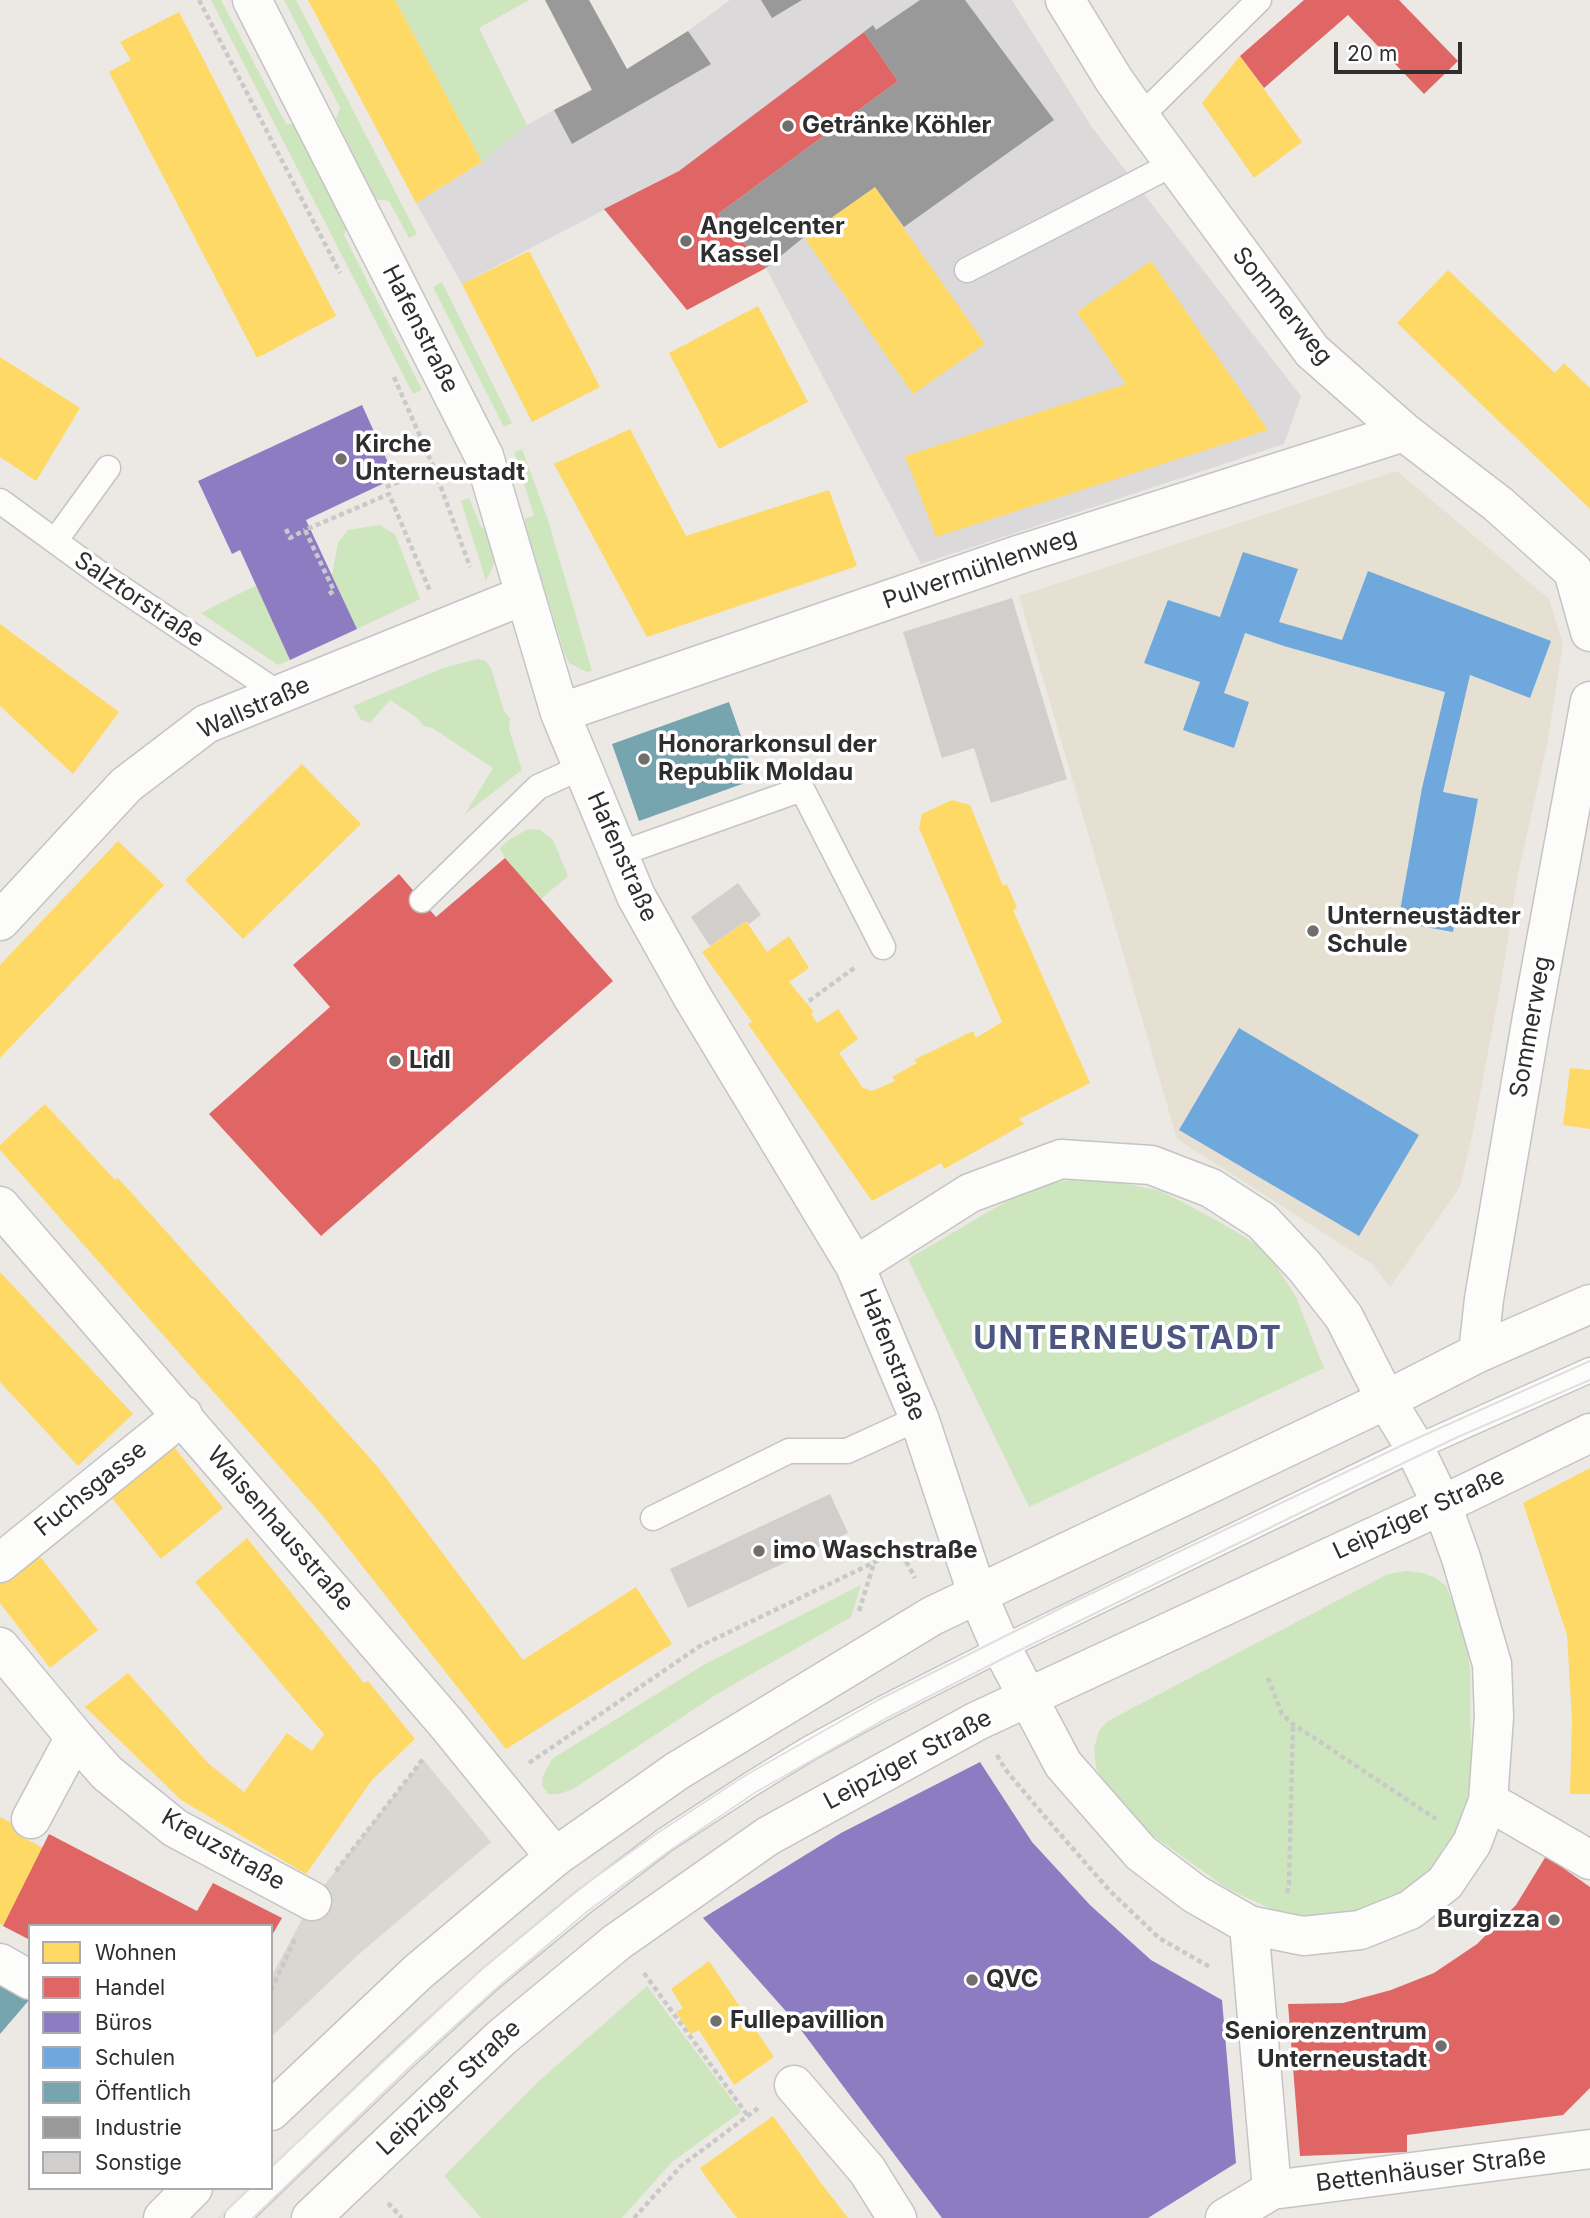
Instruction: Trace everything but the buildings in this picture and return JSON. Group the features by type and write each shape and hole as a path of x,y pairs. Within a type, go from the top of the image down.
{"street":[{"name":"Hafenstraße","path":"252,0 484,456 560,713 636,897 693,998 855,1266 919,1418 977,1593 1002,1648 1063,1764 1141,1853 1195,1894 1249,1924 1303,1937 1360,1930 1410,1910 1445,1883 1472,1843 1488,1801 1494,1717 1492,1664 1442,1504 1415,1448 1386,1400"},
{"name":"Sommerweg","path":"1065,0 1114,80 1173,164 1312,351 1404,432 1499,504 1573,571 1590,632"},
{"name":"Pulvermühlenweg","path":"560,713 1020,554 1404,432"},
{"name":"Wallstraße","path":"0,921 126,785 206,724 525,595"},
{"name":"Sommerweg","path":"1478,1353 1484,1299 1532,1017 1590,701"},
{"path":"855,1266 970,1193 1061,1159 1151,1165 1211,1188 1262,1221 1305,1267 1344,1317 1386,1400"},
{"name":"Waisenhausstraße","path":"0,1206 446,1723 555,1857"},
{"path":"273,2108 418,1972 555,1857 677,1771 932,1616 1386,1400 1478,1353 1590,1304"},
{"name":"Fuchsgasse","path":"0,1563 183,1415"},
{"name":"Leipziger Straße","path":"311,2218 501,2038 617,1942 768,1836 955,1733 1028,1697 1590,1433"},
{"name":"Kreuzstraße","path":"0,1647 107,1773 175,1828 312,1901"},
{"path":"31,1819 75,1737"},
{"path":"1488,1801 1590,1860"},
{"path":"1249,1924 1272,2190"},
{"path":"0,1963 28,1979"},
{"path":"794,2085 867,2170 897,2218"},
{"name":"Bettenhäuser Straße","path":"1225,2218 1272,2190 1590,2149"},
{"path":"163,2218 191,2190"}],"lane":[{"path":"1140,117 1259,0"},
{"path":"967,270 1173,164"},
{"path":"55,541 108,468"},
{"name":"Salztorstraße","path":"0,501 103,576 281,695"},
{"path":"422,900 538,787 582,767"},
{"path":"619,854 802,789 883,947"},
{"path":"273,2184 406,2056 491,1979 581,1904 665,1840 810,1748 1002,1648 1415,1448 1590,1370"},
{"path":"653,1518 789,1451 848,1451 919,1418"},
{"path":"237,2218 267,2190"}],"path":[{"path":"199,0 345,282"},
{"path":"390,368 434,468 486,610"},
{"path":"429,589 385,485 434,468"},
{"path":"286,529 289,538 389,494"},
{"path":"305,530 334,591 330,594"},
{"path":"810,1001 883,947"},
{"path":"496,1785 700,1646 874,1562 900,1550 917,1582"},
{"path":"857,1618 874,1562"},
{"path":"1268,1678 1282,1714 1293,1724 1447,1826"},
{"path":"1284,1903 1289,1882 1293,1724"},
{"path":"273,1986 312,1901 423,1759"},
{"path":"644,1973 747,2116"},
{"path":"634,2218 681,2166 747,2116 794,2085"}],"shaded area":[{"path":"730,0 1012,0 1091,126 1301,396 1284,444 921,564 766,268 687,310 604,210 462,284 416,203 482,162 527,125 627,69 688,31"},
{"name":"Unterneustädter Schule","path":"1397,471 1549,599 1563,644 1547,745 1518,874 1500,989 1460,1187 1390,1287 1372,1264 1177,1139 1019,596"},
{"path":"423,1759 491,1842 358,1955 273,2035 273,1973 312,1901"}],"green space":[{"path":"211,0 221,0 286,124 299,124 350,221 344,235 422,390 413,394"},
{"path":"284,0 296,0 417,234 409,238 389,201 375,199 336,119 340,108"},
{"path":"395,0 529,0 479,28 527,125 482,162"},
{"path":"442,282 512,423 504,427 433,287"},
{"path":"522,449 548,520 592,671 587,672 569,663 564,652 525,524 525,519 534,515 514,452"},
{"path":"469,498 481,527 498,534 497,557 486,581 461,501"},
{"path":"379,525 395,534 420,599 357,629 332,575 338,543 348,530"},
{"path":"257,585 290,660 278,665 201,613"},
{"path":"477,659 486,661 491,668 504,711 510,718 509,729 522,770 465,814 493,768 432,728 424,726 416,717 390,700 370,723 361,720 353,706 443,668"},
{"path":"528,829 540,830 553,840 568,876 541,899 505,858 500,848"},
{"path":"1093,1177 1161,1191 1266,1250 1296,1297 1324,1368 1029,1507 908,1259 1034,1185"},
{"path":"1406,1571 1423,1573 1446,1586 1466,1634 1470,1672 1471,1763 1466,1810 1458,1833 1429,1876 1388,1907 1340,1921 1282,1914 1228,1889 1148,1832 1108,1789 1096,1768 1094,1748 1099,1731 1108,1721 1388,1574"},
{"path":"861,1585 851,1617 717,1694 573,1789 559,1794 548,1794 542,1785 543,1776 552,1759 705,1664"},
{"path":"647,1986 741,2112 672,2162 622,2218 481,2218 444,2176 540,2080"}],"tram line":[{"path":"273,2165 484,1967 573,1893 746,1775 878,1700 1067,1605 1411,1441 1590,1361"},
{"path":"253,2218 413,2064 498,1987 588,1911 756,1792 887,1718 1006,1657 1460,1436 1590,1380"},
{"path":"219,2218 248,2190"}],"place":[{"name":"Getränke Köhler","path":"788,126"},
{"name":"Angelcenter Kassel","path":"686,241"},
{"name":"Kirche Unterneustadt","path":"341,459"},
{"name":"Honorarkonsul der Republik Moldau","path":"644,759"},
{"name":"Unterneustädter Schule","path":"1313,931"},
{"name":"Lidl","path":"395,1061"},
{"name":"imo Waschstraße","path":"759,1551"},
{"name":"Burgizza","path":"1554,1920"},
{"name":"QVC","path":"972,1980"},
{"name":"Fullepavillion","path":"716,2021"},
{"name":"Seniorenzentrum Unterneustadt","path":"1441,2046"}],"district":[{"name":"UNTERNEUSTADT","path":"1128,1339"}]}
